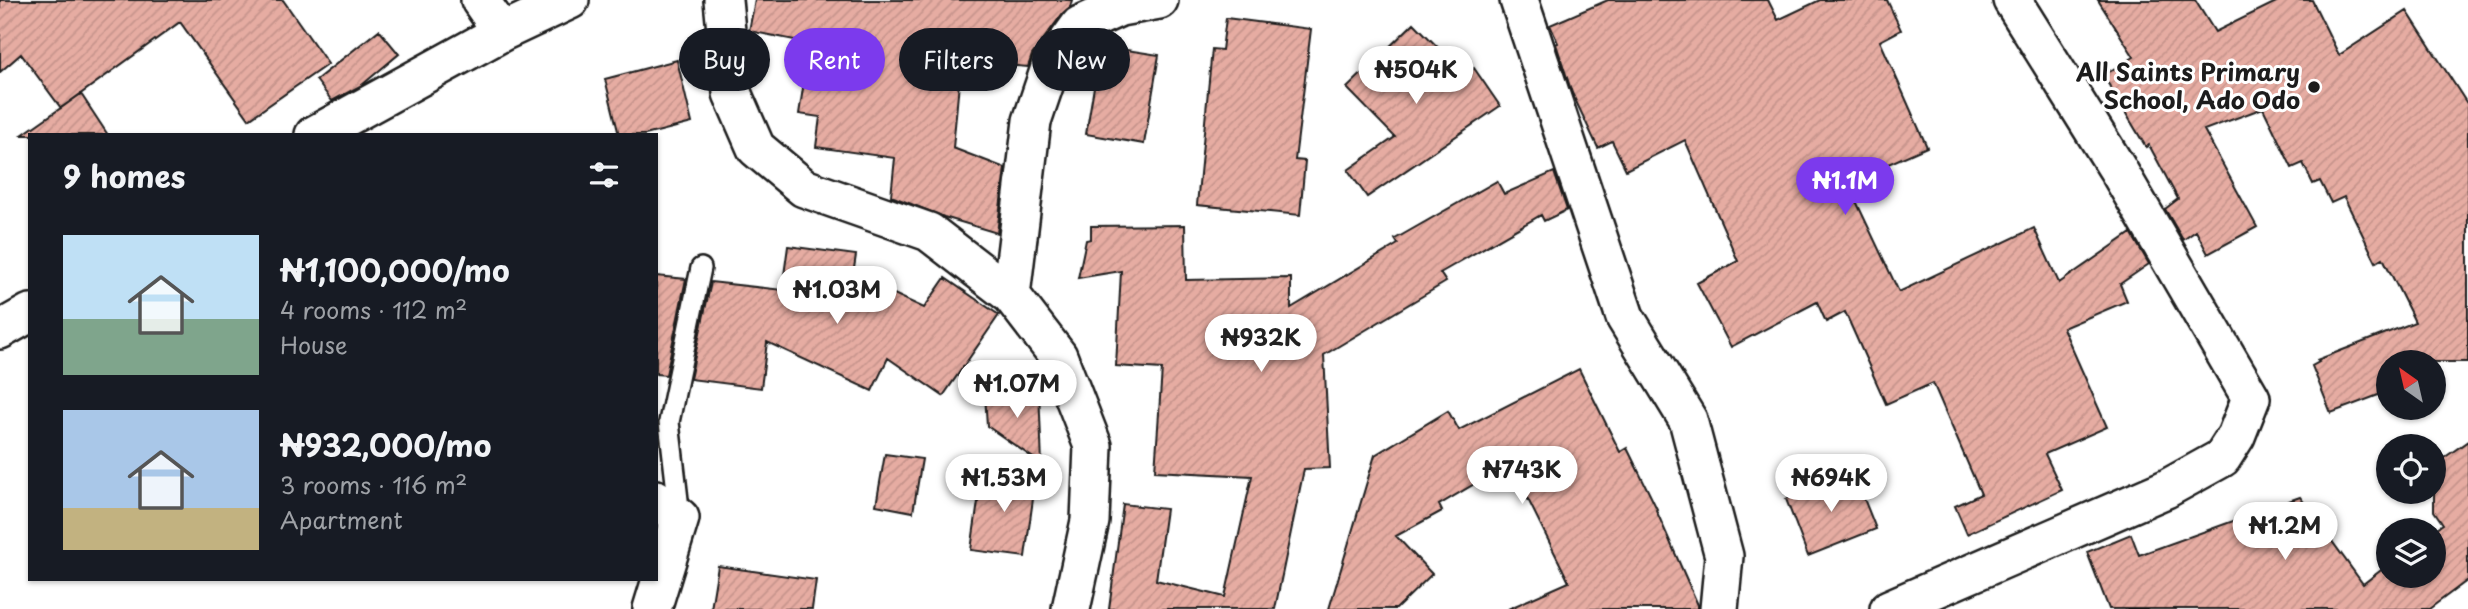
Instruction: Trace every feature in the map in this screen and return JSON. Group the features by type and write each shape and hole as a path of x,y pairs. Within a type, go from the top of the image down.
{"street":[{"path":"480,0 502,32"},
{"path":"318,133 502,32 570,0"},
{"path":"723,0 732,93 757,148 804,188 929,232 1011,295 1058,355 1093,446 1090,521 1071,609"},
{"path":"1011,295 1032,121 1051,65 1080,25 1120,7 1158,0"},
{"path":"1519,0 1625,317 1688,420 1724,556 1718,609"},
{"path":"1889,609 2166,489 2222,458 2236,436 2251,398 2116,168 2012,0"},
{"path":"0,330 28,314"},
{"path":"658,571 668,508"},
{"path":"652,609 656,581"}],"lane":[{"path":"668,508 669,422 701,268"}],"building":[{"path":"0,0 283,0 328,64 249,119 180,22 61,108 21,54 0,72"},
{"path":"755,0 1072,0 1070,7 1052,28 1032,28 1032,55 1028,67 1018,66 1018,28 899,28 899,91 958,91 953,148 1005,168 997,233 944,217 891,196 895,158 816,147 820,117 799,114 803,91 885,91 885,28 784,28 784,38 770,35 770,28 750,28"},
{"path":"1608,0 1768,0 1778,20 1820,0 1887,0 1901,30 1880,41 1927,147 1847,182 1899,292 2034,228 2059,283 2131,233 2149,264 2120,284 2127,301 2063,328 2107,427 2045,454 2062,490 1967,534 1955,506 1981,494 1933,383 1886,404 1845,312 1826,322 1817,302 1731,347 1697,283 1738,261 1685,140 1626,170 1612,141 1598,148 1572,93 1550,25"},
{"path":"2098,0 2195,0 2215,32 2280,0 2312,0 2339,55 2407,11 2468,105 2468,362 2446,362 2446,350 2376,350 2376,396 2331,413 2312,366 2319,362 2317,360 2415,322 2383,258 2376,262 2344,197 2331,203 2320,181 2313,184 2303,163 2292,168 2263,108 2204,130 2257,227 2208,254 2196,231 2183,240 2165,209 2178,199 2149,145 2146,147 2103,75 2134,57"},
{"path":"1226,18 1311,29 1295,160 1305,161 1300,215 1197,205 1212,49 1222,50"},
{"path":"1414,23 1464,74 1474,68 1500,106 1367,197 1348,170 1395,137 1347,88"},
{"path":"379,30 399,54 362,85 332,101 316,80"},
{"path":"1130,50 1159,55 1144,144 1086,134 1093,91 1130,91"},
{"path":"677,60 679,91 684,91 692,123 653,133 618,133 605,79"},
{"path":"81,94 107,133 28,133 22,135"},
{"path":"1554,172 1567,210 1544,221 1541,215 1440,273 1446,282 1324,355 1330,468 1304,469 1275,609 1109,609 1123,504 1166,509 1156,580 1225,597 1252,476 1155,471 1162,369 1116,366 1121,271 1078,278 1086,240 1091,239 1091,226 1185,225 1186,280 1291,278 1291,308 1398,244 1395,239 1497,181 1504,194"},
{"path":"788,246 856,255 853,275 924,308 945,278 999,315 943,396 888,358 872,391 767,342 761,388 690,379 711,282 782,290"},
{"path":"658,276 686,279 666,375 658,374"},
{"path":"1579,369 1620,452 1627,448 1657,509 1698,609 1508,609 1569,582 1510,463 1439,505 1442,511 1396,536 1432,574 1396,609 1329,609 1375,455 1448,411 1459,430"},
{"path":"1039,390 1042,464 987,426 985,394"},
{"path":"2468,441 2468,580 2429,609 2109,609 2087,552 2131,534 2139,555 2300,497 2363,584 2376,574 2376,588 2446,588 2446,518 2439,518 2434,511 2434,504 2446,504 2446,457"},
{"path":"885,454 922,459 913,512 876,505"},
{"path":"990,470 1036,477 1025,557 971,550 981,481 990,482"},
{"path":"1853,471 1876,529 1808,556 1786,499"},
{"path":"718,566 816,580 812,609 711,609"}],"place":[{"name":"All Saints Primary School, Ado Odo","path":"2314,87"}]}
